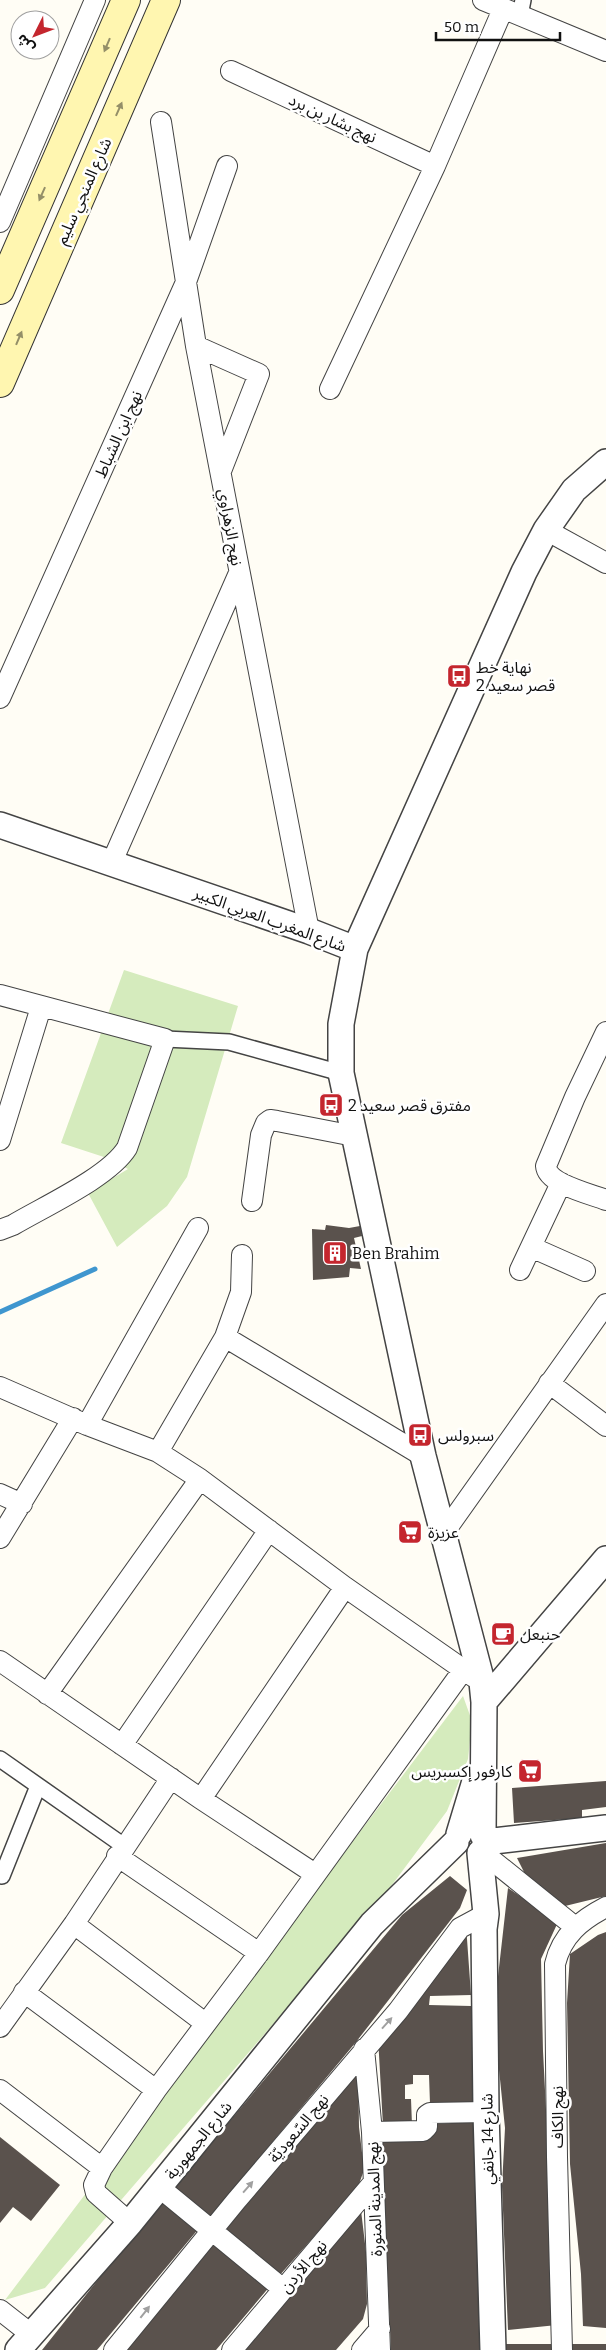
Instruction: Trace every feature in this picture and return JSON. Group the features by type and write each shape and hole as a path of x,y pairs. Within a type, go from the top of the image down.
{"main road":[{"path":"0,290 126,0"},
{"name":"شارع المنجي سليم","path":"0,383 166,0"}],"street":[{"path":"0,222 95,0"},
{"path":"483,0 516,8 606,51"},
{"path":"330,389 435,166 516,8"},
{"name":"نهج بشار بن برد","path":"231,71 435,166"},
{"name":"نهج الزهراوي","path":"161,122 196,346 221,471 238,573 309,931"},
{"name":"نهج ابن الشباط","path":"0,698 186,282 227,166"},
{"path":"196,346 259,374 221,471"},
{"path":"355,949 524,572 546,530 574,490 606,462"},
{"path":"546,530 606,563"},
{"path":"111,864 238,573"},
{"name":"شارع المغرب العربي الكبير","path":"0,825 309,931 355,949 342,1024 341,1073 423,1456 443,1534 477,1685 482,1757 473,1846"},
{"path":"0,994 41,1007 165,1039 229,1042 341,1073"},
{"path":"0,1140 41,1007"},
{"path":"606,1032 575,1097 546,1166 546,1172 561,1183 606,1200"},
{"path":"0,1230 13,1225 102,1173 120,1160 130,1141 165,1039"},
{"path":"252,1201 261,1135 266,1123 270,1120 354,1136"},
{"path":"520,1270 561,1183"},
{"path":"0,1538 80,1422 198,1228"},
{"path":"531,1247 585,1271"},
{"path":"158,1452 225,1337 241,1292 242,1255"},
{"path":"443,1534 606,1304"},
{"path":"225,1337 423,1456"},
{"path":"549,1383 606,1426"},
{"path":"0,1387 80,1422 158,1452 200,1479 477,1685"},
{"path":"47,1694 200,1479"},
{"path":"0,1494 22,1504"},
{"path":"122,1745 269,1530"},
{"path":"130,2224 96,2193 94,2185 102,2168 156,2090 259,1953 315,1874 477,1685 606,1559"},
{"path":"201,1799 345,1587"},
{"path":"0,1661 201,1799 315,1874"},
{"path":"0,1759 259,1953"},
{"path":"0,2027 74,1924 170,1778"},
{"path":"0,1875 2,1876 38,1786"},
{"path":"473,1846 606,1828"},
{"path":"473,1846 574,1926"},
{"name":"شارع 14 جانفي","path":"473,1846 484,1919 486,2112 493,2350"},
{"name":"شارع الجمهورية","path":"25,2343 130,2224 372,1924 473,1846"},
{"name":"نهج الكاف","path":"562,2350 554,1990 558,1953 574,1926 606,1907"},
{"name":"نهج السّعوديّة","path":"114,2350 364,2049 398,2011 460,1928 484,1919"},
{"path":"74,1924 205,2023"},
{"path":"24,1992 156,2090"},
{"name":"نهج المدينة المنورة","path":"364,2049 372,2132 380,2350"},
{"path":"0,2090 102,2168"},
{"path":"372,2132 422,2131 427,2127 426,2116 430,2112 486,2112"},
{"name":"نهج الأردن","path":"232,2350 373,2183"},
{"path":"159,2187 211,2232 283,2289"},
{"path":"0,2310 25,2343"},
{"path":"362,2350 380,2329"}],"green space":[{"path":"124,970 238,1006 187,1177 167,1206 117,1247 88,1193 128,1169 107,1158 61,1143"},
{"path":"463,1696 472,1721 468,1759 447,1811 383,1897 45,2288 5,2300"}],"building":[{"name":"Ben Brahim","path":"326,1225 349,1228 360,1226 362,1236 354,1238 361,1269 350,1268 349,1277 313,1280 312,1229 325,1230"},
{"path":"606,1781 606,1807 582,1810 582,1818 514,1823 512,1788"},
{"path":"606,1843 606,1896 561,1907 526,1876 517,1858"},
{"path":"450,1876 467,1890 460,1908 356,2042 210,2217 173,2189 402,1915"},
{"path":"508,1888 558,1922 541,1959 543,2051 557,2325 508,2330 502,2186 505,2128 497,2050 495,2003"},
{"path":"466,1925 471,1995 430,1996 429,2005 471,2006 475,2103 430,2104 429,2075 413,2075 413,2084 405,2085 405,2099 411,2099 412,2125 383,2126 378,2037"},
{"path":"606,1932 606,2328 583,2326 581,2274 570,2164 567,2003 570,1954 598,1935"},
{"path":"358,2060 359,2127 364,2170 358,2187 279,2276 220,2223"},
{"path":"473,2122 483,2350 391,2350 381,2137 431,2124"},
{"path":"0,2137 60,2185 31,2221 13,2207 0,2223"},
{"path":"164,2197 200,2227 97,2350 42,2350"},
{"path":"360,2202 366,2252 367,2304 363,2319 336,2350 237,2350"},
{"path":"213,2235 271,2285 216,2350 116,2350"},
{"path":"504,2344 606,2344 606,2350 504,2350"}],"waterway":[{"path":"0,1312 95,1269"}],"place":[{"name":"نهاية خط قصر سعيد 2","path":"459,676"},
{"name":"مفترق قصر سعيد 2","path":"331,1105"},
{"name":"Ben Brahim","path":"335,1253"},
{"name":"سبرولس","path":"420,1435"},
{"name":"عزيزة","path":"410,1532"},
{"name":"حنبعل","path":"503,1634"},
{"name":"كارفور إكسبريس","path":"530,1771"}]}
